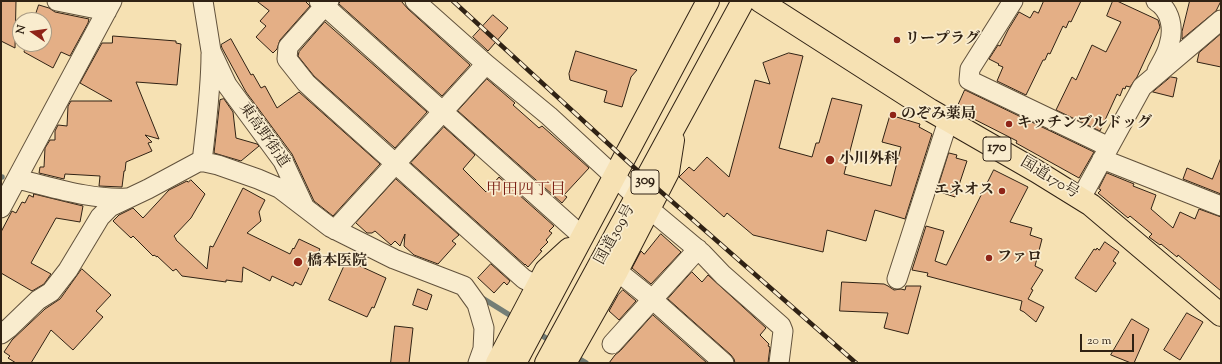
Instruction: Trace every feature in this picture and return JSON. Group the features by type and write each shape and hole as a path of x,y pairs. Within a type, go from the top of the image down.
{"highway":[{"name":"国道309号","path":"515,363 708,1"},
{"name":"国道309号","path":"546,363 643,203 676,125 743,1"},
{"name":"国道170号","path":"760,1 930,110 1036,170 1092,205 1221,315"},
{"name":"309","path":"565,363 617,271 643,203"},
{"name":"309","path":"497,363 546,270 582,236"}],"street":[{"path":"1,208 109,6 57,1"},
{"name":"東高野街道","path":"203,1 211,51 228,85 283,160 304,207 335,230 394,259 464,286 477,304 484,328 483,349 478,363"},
{"path":"415,1 486,64 549,116 643,203 698,249 723,275 781,326 783,331 779,363"},
{"path":"1013,1 970,69 969,80 1106,153 1221,206"},
{"path":"1154,77 1169,45 1172,28 1167,12 1156,1"},
{"path":"538,286 524,279 319,95 306,83 287,59 288,47 324,3 442,112 582,236"},
{"path":"1080,198 1142,87 1220,22"},
{"path":"202,162 207,124 211,51"},
{"path":"335,230 486,64"},
{"path":"897,279 948,120"},
{"path":"1,334 38,300 51,292 68,270 100,217 110,207 200,161 218,165 279,188 304,207"},
{"path":"17,179 79,194 112,199 130,198"},
{"path":"612,344 698,249"},
{"path":"617,271 652,299 724,363"}],"building":[{"path":"1,1 16,1 16,12 12,12 12,46 1,41"},
{"path":"257,1 305,1 310,6 280,40 277,49 273,53 256,37 266,26 260,21 269,11"},
{"path":"341,1 401,1 470,65 442,96 339,4"},
{"path":"1044,1 1081,1 1071,22 1069,21 1066,28 1063,26 1050,54 1048,53 1045,60 1043,60 1026,95 997,81 1003,67 989,59 998,45 1000,46 1019,12 1030,18 1034,11 1038,13"},
{"path":"1113,1 1117,1 1158,20 1160,27 1137,77 1130,87 1126,86 1125,89 1123,88 1120,96 1117,94 1100,131 1056,110 1072,77 1076,80 1092,45 1106,52 1121,22 1107,16"},
{"path":"1190,1 1221,1 1216,11 1182,39 1182,32"},
{"path":"39,5 49,8 55,12 89,19 70,56 61,52 53,68 24,52 52,52 52,12 37,12"},
{"path":"493,15 508,28 488,51 473,37"},
{"path":"325,22 427,112 395,148 314,76 298,56 299,52"},
{"path":"1221,34 1221,67 1197,62 1199,53"},
{"path":"113,36 176,41 176,43 181,44 177,85 136,82 159,139 145,135 152,142 148,143 152,151 126,162 122,187 99,186 100,176 65,174 64,179 39,173 40,167 44,167 45,148 50,140 55,140 55,131 58,125 67,126 68,106 71,101 112,101 80,83 102,43 112,43"},
{"path":"231,39 251,75 253,74 261,88 265,86 277,108 299,92 380,164 333,216 314,201 292,154 246,92 221,45"},
{"path":"576,51 637,70 631,77 622,107 604,102 607,91 570,80 569,74"},
{"path":"789,53 803,56 779,148 812,157 816,143 819,143 832,98 862,105 844,174 891,186 901,147 882,142 890,115 920,124 919,127 932,134 905,219 875,210 866,241 827,230 823,252 753,235 727,213 724,217 679,177 689,167 694,171 707,157 729,177 755,80 770,84 763,63"},
{"path":"1171,77 1177,78 1173,97 1153,92"},
{"path":"487,79 515,103 513,105 539,128 542,126 589,168 564,195 567,197 562,203 458,111"},
{"path":"965,90 1094,152 1079,178 1016,143 1017,141 962,113 963,111 957,108"},
{"path":"224,99 233,112 236,138 257,144 259,146 241,161 214,153 220,100"},
{"path":"444,127 475,155 463,169 486,192 499,177 554,226 549,231 552,233 546,240 548,242 540,250 542,251 528,267 411,163"},
{"path":"949,153 957,155 956,158 967,161 955,197 937,191"},
{"path":"1221,158 1221,194 1183,179 1187,168 1212,179"},
{"path":"994,170 1028,187 1010,222 1032,228 1030,235 1042,239 1035,266 1043,270 1031,289 1033,290 1028,299 1044,307 1036,322 1020,310 1022,301 927,276 928,273 912,270 926,226 944,231 935,261 946,265"},
{"path":"1107,173 1134,184 1133,186 1156,195 1151,209 1173,228 1180,212 1195,219 1199,209 1221,217 1221,291 1178,255 1177,257 1161,244 1160,245 1149,237 1152,234 1130,216 1128,218 1098,193 1101,190 1099,189"},
{"path":"396,179 459,235 452,241 456,244 438,264 414,255 404,246 405,234 400,246 395,241 391,245 375,231 372,233 367,233 356,223"},
{"path":"191,180 205,194 191,218 174,236 176,240 207,269 210,246 213,247 243,188 265,200 259,212 261,221 247,233 290,254 299,239 320,249 313,262 312,261 301,285 295,282 293,286 272,276 270,281 243,267 242,282 226,280 226,282 182,276 176,269 173,271 157,256 153,256 133,236 131,238 113,221 119,215 133,208 143,218 169,190"},
{"path":"34,194 83,206 80,222 56,218 31,263 51,274 44,284 32,291 1,273 1,232 12,211 16,213 22,202 25,203 29,195 33,197"},
{"path":"661,234 681,252 651,284 632,268 641,251 644,254"},
{"path":"1105,242 1119,252 1113,261 1116,263 1096,292 1075,278 1094,249 1096,250 1097,248 1099,250"},
{"path":"347,260 386,278 374,308 372,307 367,317 329,300"},
{"path":"491,264 510,281 507,285 504,282 494,293 478,278"},
{"path":"82,269 111,295 96,311 103,317 73,350 51,330 31,363 16,363 8,358 10,356 4,352 12,340 45,309 60,299"},
{"path":"692,272 702,282 708,275 766,328 760,335 770,347 768,363 735,363 731,355 668,299"},
{"path":"842,282 884,284 894,290 905,290 906,286 921,286 908,334 884,328 888,313 840,311"},
{"path":"418,289 432,295 427,310 413,305"},
{"path":"623,290 636,301 619,320 609,311 618,295"},
{"path":"1187,313 1203,322 1180,360 1164,350"},
{"path":"653,315 707,363 609,363"},
{"path":"1132,319 1149,329 1134,363 1111,355"},
{"path":"395,326 413,328 409,363 391,363"}],"waterway":[{"path":"479,296 516,319"},
{"path":"537,332 553,343"},
{"path":"574,356 586,363"}],"railway":[{"path":"453,1 651,183 856,363"}],"place":[{"name":"リープラグ","path":"897,40"},
{"name":"のぞみ薬局","path":"893,115"},
{"name":"キッチンブルドッグ","path":"1009,124"},
{"name":"小川外科","path":"830,160"},
{"name":"エネオス","path":"1002,191"},
{"name":"ファロ","path":"989,258"},
{"name":"橋本医院","path":"298,262"}],"district":[{"name":"甲田四丁目","path":"526,191"}]}
